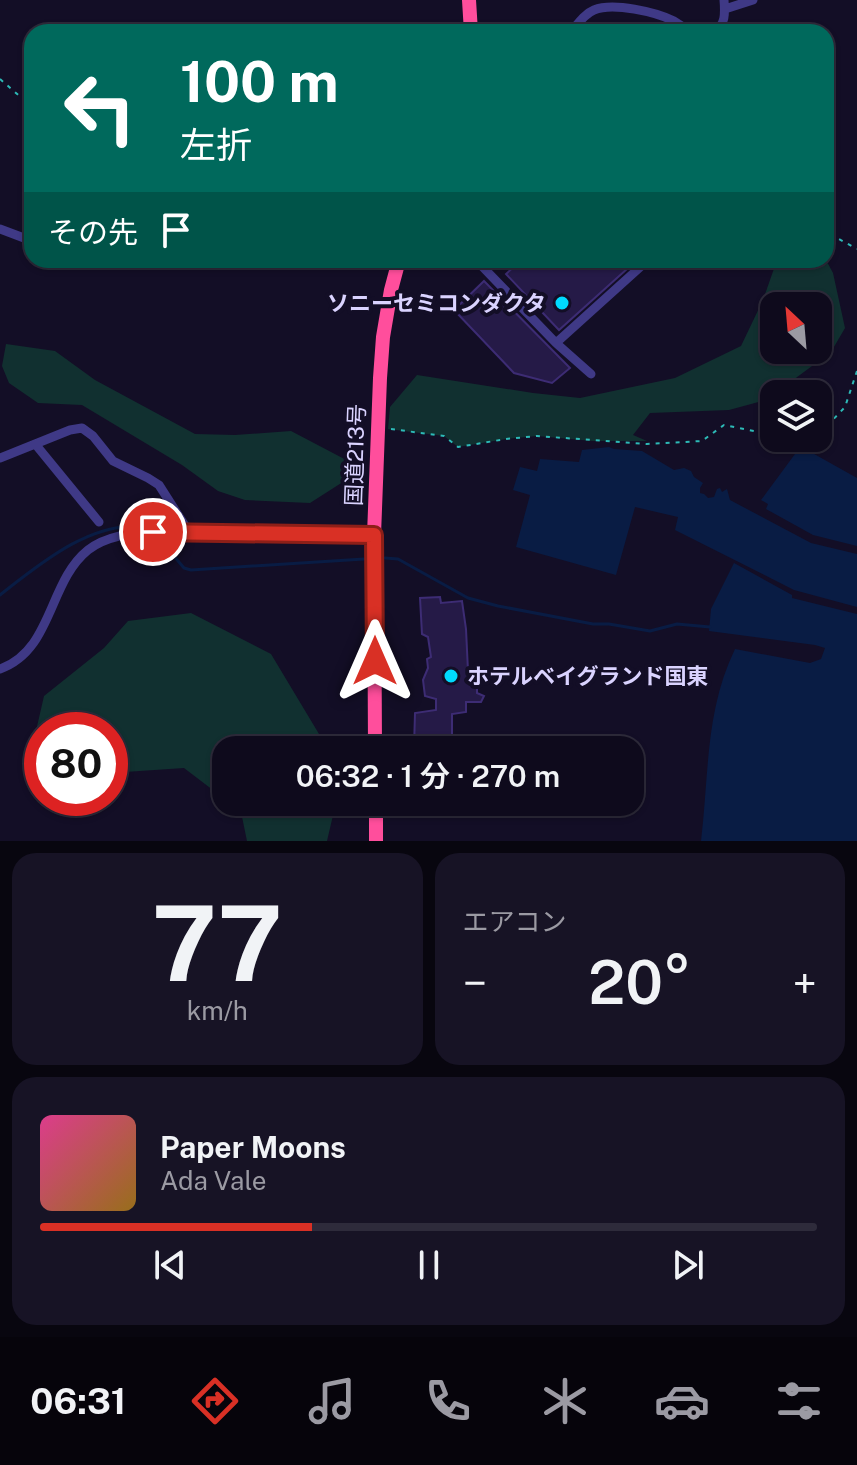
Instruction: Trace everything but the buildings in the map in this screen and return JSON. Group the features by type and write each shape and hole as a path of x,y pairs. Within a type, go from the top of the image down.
{"highway":[{"path":"469,0 470,24"},
{"name":"国道213号","path":"375,736 374,535 383,337 397,268"},
{"path":"376,816 376,841"}],"street":[{"path":"722,24 724,4 753,0"},
{"path":"578,24 588,13 610,8 658,15 679,24"},
{"path":"0,229 24,238"},
{"path":"484,268 556,343 591,374"},
{"path":"556,343 639,268"},
{"path":"0,458 82,428 113,461 159,485 189,532"},
{"path":"36,445 99,522"},
{"path":"0,669 23,656 37,639 73,566 88,550 112,538 135,533 189,532 374,535"}],"path":[{"path":"0,79 24,100"},
{"path":"834,233 857,249"},
{"path":"832,421 845,407 857,371"},
{"path":"388,429 444,436 458,447 537,436 647,444 702,441 724,425 760,432"}],"green space":[{"path":"774,268 830,268 845,328 832,350 832,292 766,292"},
{"path":"760,306 760,364 815,364 793,380 760,380 760,402 729,410 650,413 633,435 647,441 593,441 537,436 458,447 444,436 388,429 390,407 417,375 580,398 675,378 741,346"},
{"path":"6,344 55,351 95,380 195,434 291,431 352,463 346,480 310,503 245,500 218,491 182,465 82,405 38,403 9,383 2,366"},
{"path":"191,613 271,654 320,736 212,736 212,789 184,768 128,772 128,712 40,712 44,696 104,648 128,621"},
{"path":"242,816 333,816 327,841 247,841"}],"water":[{"path":"609,447 642,451 674,470 684,468 691,471 703,483 700,493 708,498 714,497 717,489 720,488 722,492 727,489 730,500 811,543 857,554 857,607 794,590 675,530 678,517 635,507 616,575 516,547 530,495 513,490 520,467 537,471 540,459 579,462 582,450"},
{"path":"811,452 857,478 857,546 813,535 766,509 768,504 761,500 795,454"},
{"path":"734,563 792,595 792,598 857,614 857,841 701,841 713,720 725,672 735,649 810,663 821,659 825,648 709,631 711,609"}],"waterway":[{"path":"0,595 49,558 86,537 125,527 144,528"},
{"path":"157,536 184,568 191,570 364,559"},
{"path":"385,558 398,559 468,598 498,606 650,631 677,624 710,627"}],"place":[{"name":"ソニーセミコンダクタ","path":"562,303"},
{"name":"ホテルベイグランド国東","path":"451,676"}],"route":[{"path":"153,532 374,535 375,661"}]}
